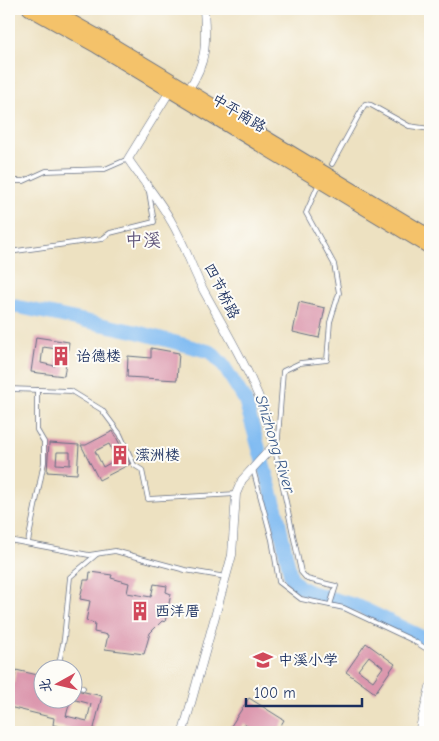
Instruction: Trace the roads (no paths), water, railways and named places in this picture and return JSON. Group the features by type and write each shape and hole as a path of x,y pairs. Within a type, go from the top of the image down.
{"highway":[{"name":"中平南路","path":"29,9 170,91 430,248"},
{"path":"50,9 430,236"}],"street":[{"path":"188,90 195,80 205,55 204,9"},
{"path":"128,159 170,91"},
{"name":"四节桥路","path":"128,159 149,190 163,206 176,229 204,291 254,384 268,419 274,445"},
{"path":"183,732 232,555 236,494 242,480 274,445"},
{"path":"419,732 430,687"}],"lane":[{"path":"332,164 365,104 372,105 409,126 430,128"},
{"path":"9,181 24,181 46,171 105,169 128,159"},
{"path":"320,181 306,213 334,264 339,293 330,322 327,360 300,362 283,371 278,438 274,445 301,572 307,579 336,586 330,605"},
{"path":"9,252 102,239 110,233 154,222 149,190"},
{"path":"9,390 71,391 102,410 120,434 134,465 142,470 148,499 172,496 218,497 236,494"},
{"path":"28,542 44,462 44,442 38,430 37,390"},
{"path":"253,467 272,540 278,582 301,599 330,605 363,616 430,651"},
{"path":"9,540 90,555 115,551 186,570 226,577"},
{"path":"60,658 64,639 70,577 97,554"}],"waterway":[{"name":"Shizhong River","path":"9,305 133,331 211,352 223,365 245,400 277,512 291,578 300,587 310,592 360,607 430,641"}],"place":[{"name":"诒德楼","path":"61,356"},
{"name":"潆洲楼","path":"120,455"},
{"name":"西洋厝","path":"140,611"},
{"name":"中溪小学","path":"263,660"}],"district":[{"name":"中溪","path":"143,240"}]}
